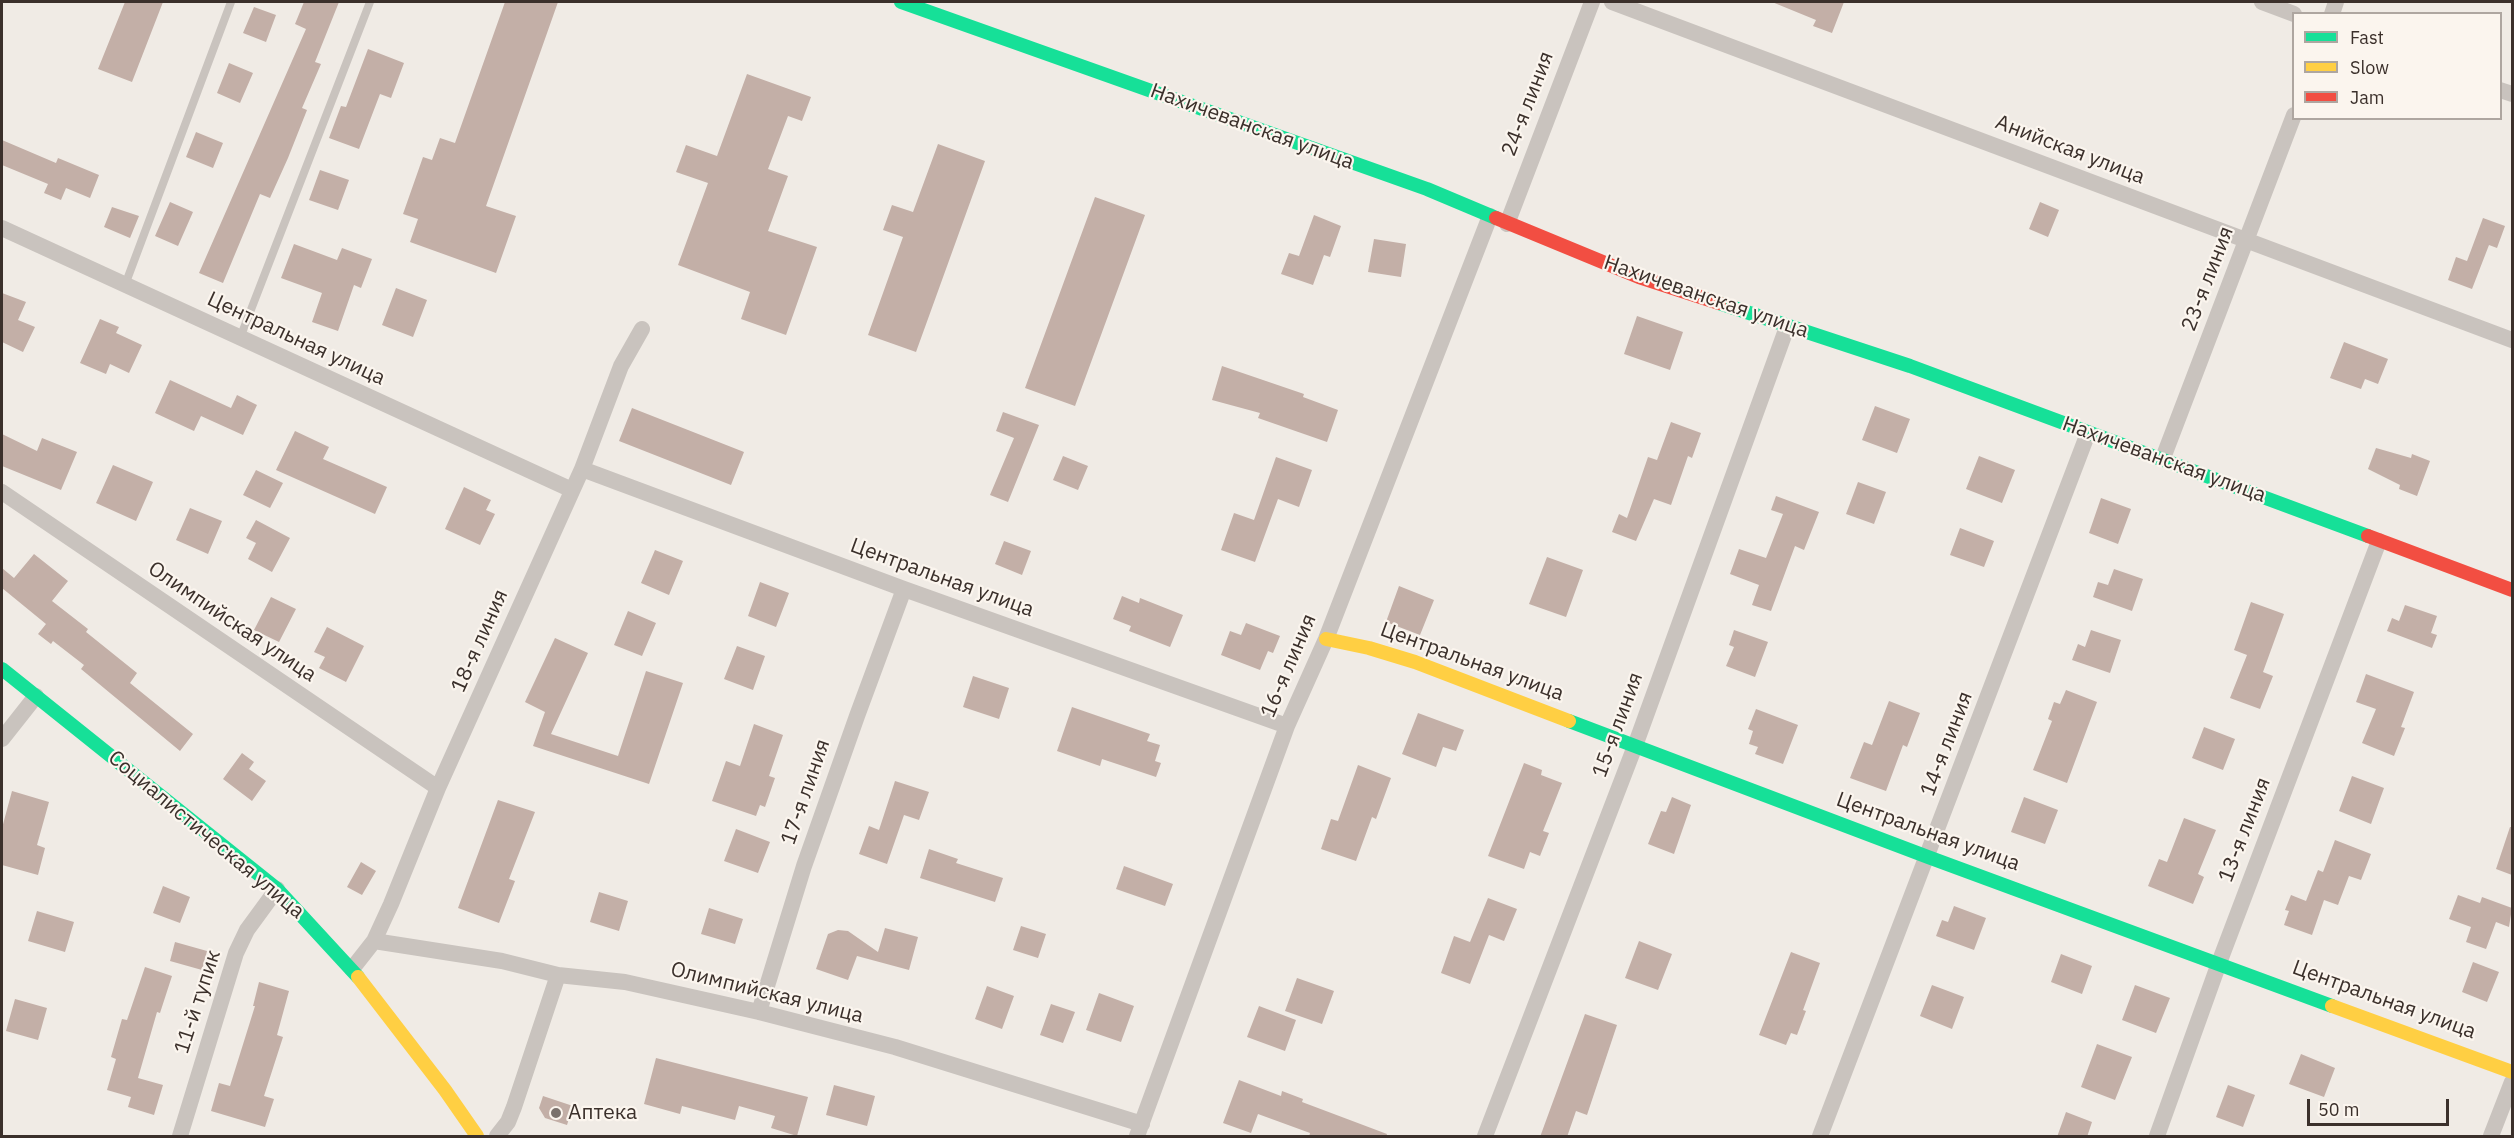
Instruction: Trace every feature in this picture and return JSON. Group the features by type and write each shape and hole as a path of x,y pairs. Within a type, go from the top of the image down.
{"street":[{"name":"Нахичеванская улица","path":"901,2 1427,189 1639,277 1787,327 1828,337 1910,366 2088,433 2163,458 2512,590"},
{"name":"24-я линия","path":"1507,224 1592,2"},
{"name":"Анийская улица","path":"1612,2 2512,340"},
{"path":"2262,2 2292,13"},
{"name":"23-я линия","path":"2163,458 2292,120"},
{"name":"16-я линия","path":"1139,1130 1287,726 1326,639 1490,216"},
{"name":"Центральная улица","path":"2,228 572,490"},
{"name":"15-я линия","path":"1485,1137 1635,746 1787,327"},
{"name":"18-я линия","path":"352,969 374,940 391,904 438,788 582,469 621,366 642,329"},
{"name":"14-я линия","path":"1820,1137 2088,433"},
{"name":"Центральная улица","path":"582,469 904,589 1287,726"},
{"name":"Олимпийская улица","path":"2,492 438,788"},
{"name":"13-я линия","path":"2157,1137 2219,963 2379,541"},
{"name":"17-я линия","path":"759,1012 808,855 856,716 904,589"},
{"name":"Центральная улица","path":"1326,639 1369,648 1415,663 1928,857 2512,1072"},
{"name":"Социалистическая улица","path":"2,669 277,889 352,969 438,1081 477,1137"},
{"path":"2,739 36,696"},
{"name":"11-й тупик","path":"180,1137 236,953 247,930 277,889"},
{"name":"Олимпийская улица","path":"374,940 502,962 558,975 625,982 759,1012 895,1047 1139,1130"},
{"path":"497,1137 508,1122 514,1107 558,975"},
{"path":"2491,1137 2512,1082"}],"lane":[{"path":"125,285 231,2"},
{"path":"239,338 370,2"}],"building":[{"path":"125,2 163,2 132,82 98,69"},
{"path":"304,2 339,2 315,62 321,64 302,108 307,110 288,158 270,198 260,194 223,283 199,273 306,29 295,24"},
{"path":"505,2 558,2 486,206 516,216 496,273 410,242 418,219 403,214 423,157 432,160 440,138 455,143"},
{"path":"1772,2 1844,2 1832,33 1813,26 1816,20"},
{"path":"254,7 276,15 266,42 243,33"},
{"path":"368,49 404,63 391,98 380,94 359,149 329,138 341,106 346,107"},
{"path":"229,63 253,73 240,103 217,93"},
{"path":"747,74 811,97 802,121 788,116 768,169 788,176 768,231 817,247 786,335 741,319 750,292 678,265 708,183 676,172 686,145 717,156"},
{"path":"196,132 223,143 213,168 186,157"},
{"path":"2,140 56,163 58,158 99,175 90,198 66,188 61,200 44,193 48,184 2,165"},
{"path":"938,144 985,161 916,352 868,335 903,237 883,230 892,205 913,212"},
{"path":"320,170 349,180 338,210 309,200"},
{"path":"1095,197 1145,215 1075,406 1025,388"},
{"path":"170,202 193,212 178,246 155,236"},
{"path":"2040,202 2059,210 2048,237 2029,229"},
{"path":"112,207 139,216 130,238 104,227"},
{"path":"1314,215 1341,226 1330,257 1324,255 1313,285 1281,274 1289,253 1299,256"},
{"path":"2483,218 2505,226 2497,248 2489,245 2472,289 2448,280 2456,257 2467,261"},
{"path":"1374,239 1406,244 1401,277 1368,272"},
{"path":"294,244 337,260 342,248 372,259 361,288 354,285 338,331 312,322 322,293 281,278"},
{"path":"396,288 427,300 413,337 382,325"},
{"path":"2,293 26,302 18,320 35,327 23,352 2,342"},
{"path":"1637,316 1683,332 1670,370 1624,354"},
{"path":"100,319 119,327 116,333 142,345 129,373 110,364 106,374 80,363"},
{"path":"2344,342 2388,359 2378,384 2365,379 2361,389 2330,378"},
{"path":"1222,366 1304,394 1303,397 1338,410 1327,442 1258,418 1260,413 1212,400"},
{"path":"170,380 231,408 237,395 257,405 243,435 201,416 194,431 155,413"},
{"path":"1875,406 1910,419 1897,453 1862,440"},
{"path":"632,408 744,452 731,485 619,441"},
{"path":"1003,412 1039,425 1008,502 990,495 1014,438 996,431"},
{"path":"1671,422 1701,433 1692,458 1688,456 1671,505 1654,499 1636,541 1612,532 1619,514 1627,518 1648,457 1657,460"},
{"path":"295,431 329,447 323,459 387,487 375,514 276,470"},
{"path":"2,434 37,451 42,438 77,452 61,490 2,466"},
{"path":"2376,448 2411,458 2412,454 2430,461 2417,496 2399,489 2400,485 2368,469"},
{"path":"1063,456 1088,466 1078,490 1053,480"},
{"path":"1979,456 2015,470 2002,503 1966,489"},
{"path":"1276,457 1312,470 1299,507 1278,499 1255,562 1221,550 1234,513 1254,520"},
{"path":"113,465 153,482 136,521 96,503"},
{"path":"256,470 283,483 270,508 243,495"},
{"path":"1858,482 1886,492 1874,524 1846,514"},
{"path":"464,487 491,500 486,510 495,514 480,545 445,529"},
{"path":"1776,496 1819,512 1804,550 1795,546 1771,611 1752,605 1759,585 1730,574 1739,549 1766,558 1783,514 1771,510"},
{"path":"2101,498 2131,509 2118,544 2089,533"},
{"path":"190,508 222,521 208,554 176,540"},
{"path":"256,520 290,538 272,572 248,559 256,543 246,538"},
{"path":"1960,528 1994,541 1984,567 1950,555"},
{"path":"1004,541 1031,551 1022,575 995,564"},
{"path":"655,550 683,561 669,595 641,583"},
{"path":"34,554 68,581 52,601 88,629 86,632 137,673 130,683 193,734 180,751 81,669 84,665 53,641 51,644 38,634 46,624 2,588 2,568 14,578"},
{"path":"1547,557 1583,570 1566,617 1529,604"},
{"path":"2114,569 2143,579 2132,611 2093,597 2098,582 2108,585"},
{"path":"760,582 789,593 776,627 748,616"},
{"path":"1399,586 1434,600 1420,635 1386,622"},
{"path":"1122,596 1139,603 1140,598 1183,615 1170,647 1129,631 1131,626 1113,619"},
{"path":"271,597 296,609 279,642 254,630"},
{"path":"2251,602 2284,614 2263,672 2273,676 2260,709 2230,698 2247,655 2234,650"},
{"path":"2405,605 2437,616 2431,633 2437,635 2432,648 2387,631 2392,618 2399,621"},
{"path":"628,611 656,623 642,656 614,645"},
{"path":"1246,623 1280,636 1273,653 1268,651 1260,670 1221,655 1230,631 1241,635"},
{"path":"327,627 364,646 346,682 319,668 325,657 314,652"},
{"path":"1734,630 1768,642 1755,677 1726,666 1734,647 1729,645"},
{"path":"2091,630 2121,640 2110,673 2072,660 2078,644 2085,647"},
{"path":"555,638 588,653 551,734 618,756 646,671 683,683 649,784 533,746 545,712 525,702"},
{"path":"737,646 765,656 753,690 724,679"},
{"path":"2366,674 2414,692 2401,727 2405,728 2394,756 2362,743 2376,709 2356,702"},
{"path":"973,676 1009,688 999,719 963,707"},
{"path":"2066,690 2097,702 2067,783 2033,770 2052,721 2048,719 2054,702 2060,704"},
{"path":"1889,701 1920,713 1907,747 1903,745 1886,791 1850,778 1864,742 1872,745"},
{"path":"1072,707 1150,734 1147,741 1160,745 1155,761 1161,763 1156,777 1102,759 1100,766 1057,751"},
{"path":"1756,709 1798,725 1783,764 1755,754 1758,747 1749,744 1753,731 1748,729"},
{"path":"1418,713 1464,730 1456,751 1443,747 1436,767 1402,754"},
{"path":"754,724 783,735 769,776 775,778 765,807 760,805 756,816 712,801 726,761 740,766"},
{"path":"2204,727 2235,739 2223,770 2192,758"},
{"path":"242,753 254,762 249,769 266,781 252,801 223,779"},
{"path":"1524,763 1542,770 1541,775 1562,783 1543,831 1549,833 1540,856 1530,852 1524,869 1488,856"},
{"path":"1358,765 1391,778 1376,819 1372,817 1356,861 1321,849 1331,819 1338,821"},
{"path":"2352,776 2384,788 2371,824 2339,811"},
{"path":"895,781 929,792 919,820 904,815 887,864 859,854 869,826 879,830"},
{"path":"12,791 49,802 37,845 45,848 38,875 2,865 2,828"},
{"path":"1672,797 1691,805 1674,854 1648,844 1661,811 1666,812"},
{"path":"2024,797 2058,810 2045,844 2011,832"},
{"path":"498,800 535,812 509,879 515,881 499,923 458,908"},
{"path":"2184,818 2216,830 2198,874 2204,877 2193,904 2148,886 2159,859 2167,862"},
{"path":"2510,827 2512,827 2512,875 2496,869"},
{"path":"736,829 770,842 758,873 724,861"},
{"path":"2335,840 2371,854 2361,880 2349,876 2338,905 2324,900 2312,935 2284,925 2289,911 2285,910 2291,895 2306,901 2318,870 2323,872"},
{"path":"929,849 958,859 956,863 1003,878 995,902 920,878"},
{"path":"361,862 376,871 362,895 347,887"},
{"path":"1124,866 1173,884 1165,906 1116,889"},
{"path":"163,886 190,897 180,923 153,913"},
{"path":"599,892 628,901 619,931 590,922"},
{"path":"2458,895 2480,903 2482,897 2512,908 2509,927 2496,922 2486,949 2466,942 2471,927 2449,919"},
{"path":"1488,898 1517,909 1504,941 1489,935 1470,984 1441,973 1454,936 1470,942"},
{"path":"1954,906 1986,918 1974,950 1936,936 1942,920 1948,922"},
{"path":"709,908 743,919 735,944 701,934"},
{"path":"37,911 74,922 65,952 28,941"},
{"path":"1021,926 1046,934 1038,958 1013,950"},
{"path":"885,928 918,937 909,970 857,956 848,980 816,969 828,934 838,930 848,931 878,952"},
{"path":"1639,941 1672,954 1658,990 1625,978"},
{"path":"175,942 207,951 202,970 170,961"},
{"path":"1791,952 1820,963 1803,1010 1806,1011 1797,1035 1791,1033 1786,1045 1759,1035"},
{"path":"2061,954 2092,966 2082,994 2051,982"},
{"path":"2473,962 2499,972 2487,1002 2462,992"},
{"path":"145,967 172,976 160,1013 157,1012 138,1078 163,1085 154,1115 128,1107 131,1097 107,1090 116,1059 111,1057 122,1019 127,1020"},
{"path":"1297,978 1334,991 1322,1024 1285,1011"},
{"path":"259,982 289,991 277,1035 283,1037 264,1096 274,1099 265,1127 211,1111 219,1083 230,1086 255,1006 253,1006"},
{"path":"1932,985 1964,997 1952,1029 1920,1016"},
{"path":"2135,985 2170,998 2156,1033 2122,1020"},
{"path":"987,986 1014,996 1002,1029 975,1019"},
{"path":"1099,993 1134,1006 1121,1042 1086,1030"},
{"path":"15,999 47,1008 38,1040 6,1031"},
{"path":"1051,1004 1075,1012 1063,1043 1040,1035"},
{"path":"1259,1006 1296,1020 1285,1051 1247,1037"},
{"path":"1585,1014 1617,1025 1587,1115 1576,1111 1567,1137 1540,1137"},
{"path":"2097,1044 2132,1057 2115,1100 2081,1087"},
{"path":"2301,1054 2335,1068 2324,1097 2289,1084"},
{"path":"656,1058 808,1097 797,1136 771,1128 775,1116 739,1106 735,1120 682,1106 680,1114 644,1104"},
{"path":"1239,1080 1281,1096 1282,1091 1303,1099 1302,1102 1387,1134 1386,1137 1309,1137 1310,1133 1258,1114 1251,1133 1223,1123"},
{"path":"834,1085 875,1096 867,1126 826,1115"},
{"path":"2228,1085 2255,1095 2243,1127 2216,1117"},
{"name":"Аптека","path":"543,1096 573,1106 567,1125 545,1118 539,1108"},
{"path":"2066,1112 2092,1122 2087,1137 2057,1137"}],"traffic: fast":[{"path":"901,2 1427,189 1496,218"},
{"path":"1719,303 1910,366 2368,536"},
{"path":"2,669 277,889 358,977"},
{"path":"1569,721 2332,1006"}],"traffic: slow":[{"path":"1326,639 1369,648 1415,662 1569,721"},
{"path":"358,977 445,1090 477,1136"},
{"path":"2332,1006 2512,1072"}],"traffic: jam":[{"path":"1496,218 1639,277 1719,303"},
{"path":"2368,536 2512,590"}],"place":[{"name":"Аптека","path":"556,1113"}]}
